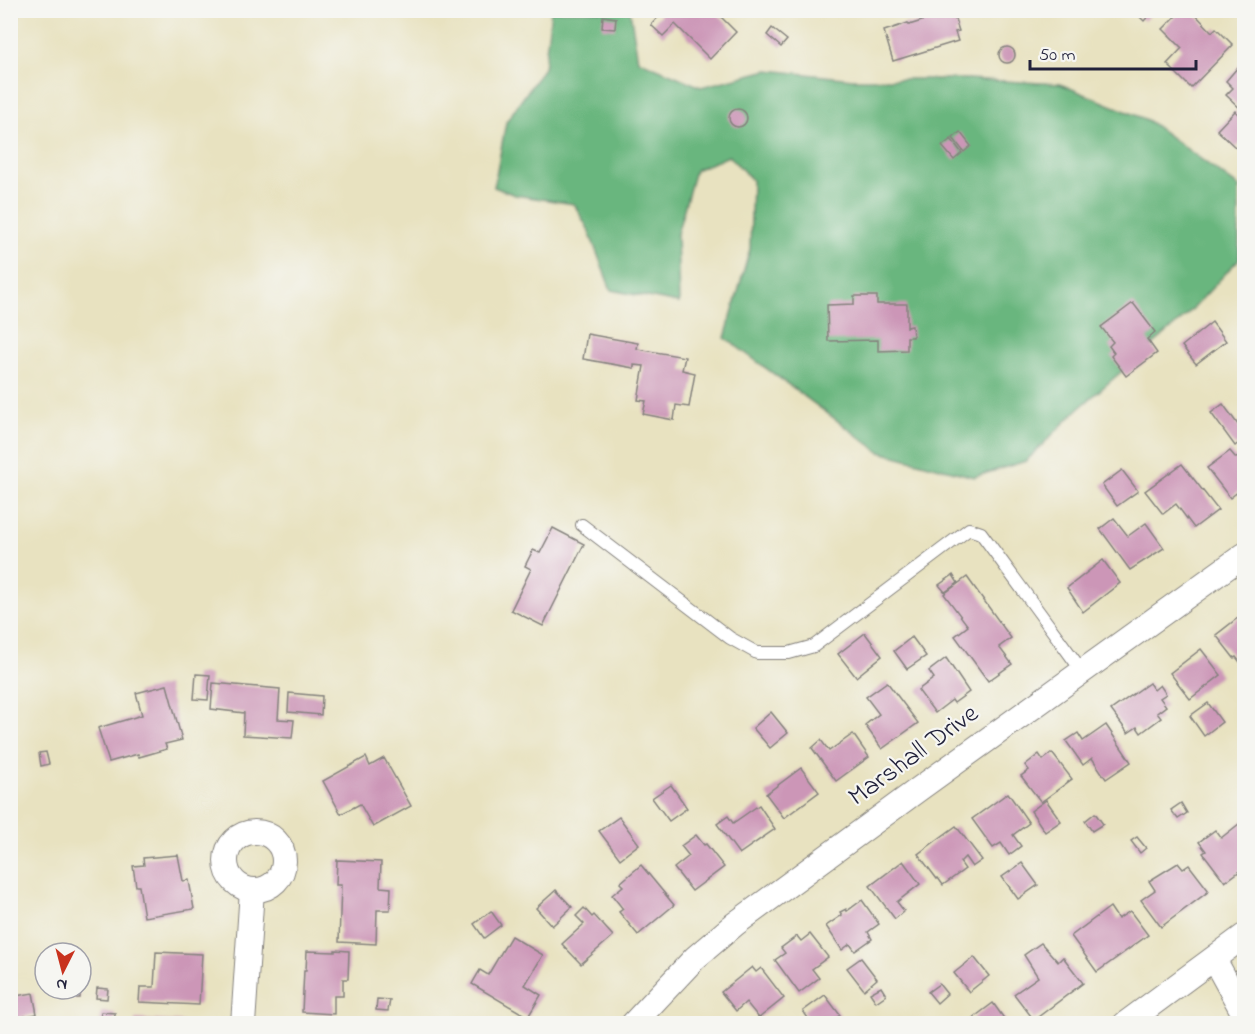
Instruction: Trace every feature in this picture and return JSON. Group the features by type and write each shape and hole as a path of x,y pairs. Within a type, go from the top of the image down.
{"street":[{"name":"Marshall Drive","path":"633,1023 695,958 735,924 1245,555"},
{"path":"243,1023 252,890"},
{"path":"1125,1023 1245,936"},
{"path":"1214,959 1245,1014"}],"lane":[{"path":"582,525 730,638 757,653 789,652 814,645 969,529 981,533 1082,671"}],"green space":[{"path":"10,11 19,11 11,51"},
{"path":"551,11 630,11 638,60 701,87 768,70 853,79 967,79 1060,84 1147,120 1239,187 1239,259 1186,316 1077,410 1026,461 974,477 880,452 725,338 750,249 752,180 729,156 695,170 677,234 679,303 611,290 588,229 574,204 515,195 494,187 506,122 544,68"}],"building":[{"path":"658,10 714,10 736,32 710,59 675,24 663,36 651,25 661,14"},
{"path":"930,10 952,10 959,31 955,32 958,41 893,61 884,31 922,21 920,14"},
{"path":"1133,10 1154,10 1144,21"},
{"path":"1182,10 1191,10 1212,32 1216,28 1233,45 1191,88 1167,64 1182,48 1163,29"},
{"path":"603,16 616,18 615,29 602,28"},
{"path":"772,28 787,40 781,47 767,35"},
{"path":"1007,47 1013,49 1015,55 1013,61 1007,63 1001,61 999,55 1001,49"},
{"path":"1244,60 1244,112 1226,95 1233,88 1226,81"},
{"path":"738,109 744,112 747,118 744,124 738,127 732,124 729,118 732,112"},
{"path":"1235,111 1244,120 1244,139 1236,148 1217,130"},
{"path":"960,132 971,146 964,152 953,138"},
{"path":"951,139 962,153 954,160 942,146"},
{"path":"854,296 877,296 877,304 907,304 907,327 912,326 913,337 907,337 907,350 878,351 878,340 828,341 827,305 854,304"},
{"path":"1133,303 1155,332 1147,339 1157,353 1126,376 1111,356 1114,353 1109,346 1113,342 1101,327"},
{"path":"1212,322 1226,341 1196,364 1182,346"},
{"path":"587,334 638,343 637,349 685,357 682,370 695,373 689,407 676,405 674,420 643,414 646,401 638,400 644,366 634,365 634,368 583,359"},
{"path":"1223,404 1244,433 1244,439 1235,446 1211,413"},
{"path":"1230,451 1236,458 1244,454 1244,487 1230,498 1207,468"},
{"path":"1182,464 1218,510 1194,528 1176,504 1163,514 1145,491"},
{"path":"1122,470 1138,491 1117,506 1102,485"},
{"path":"1114,518 1128,536 1146,523 1164,548 1130,570 1100,529"},
{"path":"553,528 584,544 543,626 511,610 531,569 525,566 533,550 540,553"},
{"path":"1103,560 1120,583 1083,612 1067,588"},
{"path":"953,575 958,583 945,592 939,585"},
{"path":"967,577 1011,638 999,647 1012,664 988,681 955,636 968,626 944,594"},
{"path":"1244,613 1244,667 1216,635"},
{"path":"865,633 882,656 856,677 838,654"},
{"path":"912,637 926,656 907,669 894,651"},
{"path":"1201,649 1221,675 1190,699 1170,673"},
{"path":"946,658 969,692 954,703 952,700 935,713 918,690 934,678 929,671"},
{"path":"196,674 210,675 208,700 194,699"},
{"path":"887,682 918,723 882,749 865,725 879,714 866,697"},
{"path":"213,683 280,689 278,719 294,720 292,738 243,735 244,713 211,709"},
{"path":"1149,683 1154,690 1160,685 1166,694 1160,698 1166,706 1157,713 1161,718 1141,733 1137,727 1128,733 1111,710"},
{"path":"167,685 182,740 165,744 167,749 109,762 98,728 142,715 136,693"},
{"path":"289,693 322,696 321,715 288,712"},
{"path":"1208,703 1222,722 1204,736 1190,716"},
{"path":"771,712 788,733 770,748 753,728"},
{"path":"1106,725 1131,762 1106,779 1092,758 1083,765 1066,741 1078,733 1083,741"},
{"path":"853,734 869,757 836,781 812,748 821,740 829,751"},
{"path":"46,752 49,764 41,766 39,753"},
{"path":"1052,753 1072,779 1041,802 1021,776 1029,770 1025,765 1039,754 1043,760"},
{"path":"366,757 370,766 384,758 411,806 373,827 360,804 341,814 323,781"},
{"path":"801,768 819,792 784,818 766,794"},
{"path":"671,785 687,808 669,821 652,798"},
{"path":"1008,793 1029,823 1013,835 1021,846 1009,855 1001,843 993,848 972,819"},
{"path":"1046,800 1061,821 1045,832 1031,811"},
{"path":"1181,803 1187,813 1178,819 1171,810"},
{"path":"759,805 775,829 739,854 717,824 728,816 733,823"},
{"path":"1095,813 1103,824 1092,831 1085,821"},
{"path":"619,817 639,844 620,859 599,831"},
{"path":"1244,820 1244,868 1225,882 1203,853 1206,851 1199,842 1215,830 1221,838"},
{"path":"956,826 982,860 972,867 965,857 960,862 965,869 943,885 918,854"},
{"path":"696,835 724,867 692,891 674,868 689,856 681,846"},
{"path":"1137,837 1146,848 1140,853 1131,841"},
{"path":"178,855 183,881 189,880 194,909 144,917 133,866 144,865 143,858"},
{"path":"337,860 381,862 380,887 391,888 390,910 377,910 376,944 339,942 341,885 336,885"},
{"path":"903,861 920,884 897,902 904,911 895,919 870,886"},
{"path":"1022,863 1038,885 1018,899 1002,877"},
{"path":"1178,863 1183,869 1189,865 1209,891 1161,927 1141,900 1155,890 1149,881"},
{"path":"641,865 674,905 638,935 619,912 623,909 612,895 623,886 620,883"},
{"path":"556,890 572,907 552,926 536,908"},
{"path":"862,900 879,924 868,932 872,939 855,951 850,944 842,950 826,926 842,915 840,912 846,909 847,911"},
{"path":"1110,907 1118,919 1130,911 1148,935 1097,972 1071,936"},
{"path":"584,908 592,917 594,915 613,936 581,964 562,944 584,924 576,916"},
{"path":"491,911 501,925 484,938 474,924"},
{"path":"810,934 828,957 812,969 819,978 799,993 775,960 785,953 781,948 797,936 801,941"},
{"path":"511,936 543,955 525,985 541,995 528,1017 472,984 480,970 488,975"},
{"path":"1041,943 1058,962 1063,957 1083,983 1034,1020 1014,994 1038,977 1024,955"},
{"path":"335,950 349,951 348,979 343,979 343,996 334,996 334,1014 302,1012 307,951 335,952"},
{"path":"156,952 202,954 199,1005 139,1002 140,987 154,987"},
{"path":"974,957 989,976 969,992 954,973"},
{"path":"861,958 877,979 864,990 847,968"},
{"path":"752,967 756,972 761,968 784,998 759,1018 746,1002 736,1011 721,992"},
{"path":"939,984 947,994 937,1003 928,992"},
{"path":"881,987 886,995 876,1002 870,993"},
{"path":"97,988 108,989 107,999 96,998"},
{"path":"33,993 37,1014 21,1017 22,1024 10,1024 10,997"},
{"path":"825,995 840,1015 828,1024 812,1024 803,1011"},
{"path":"377,999 390,1000 388,1011 376,1010"},
{"path":"993,1003 1008,1024 968,1024 973,1018"},
{"path":"101,1012 115,1013 114,1024 100,1022"},
{"path":"135,1019 185,1022 185,1024 135,1024"}]}
